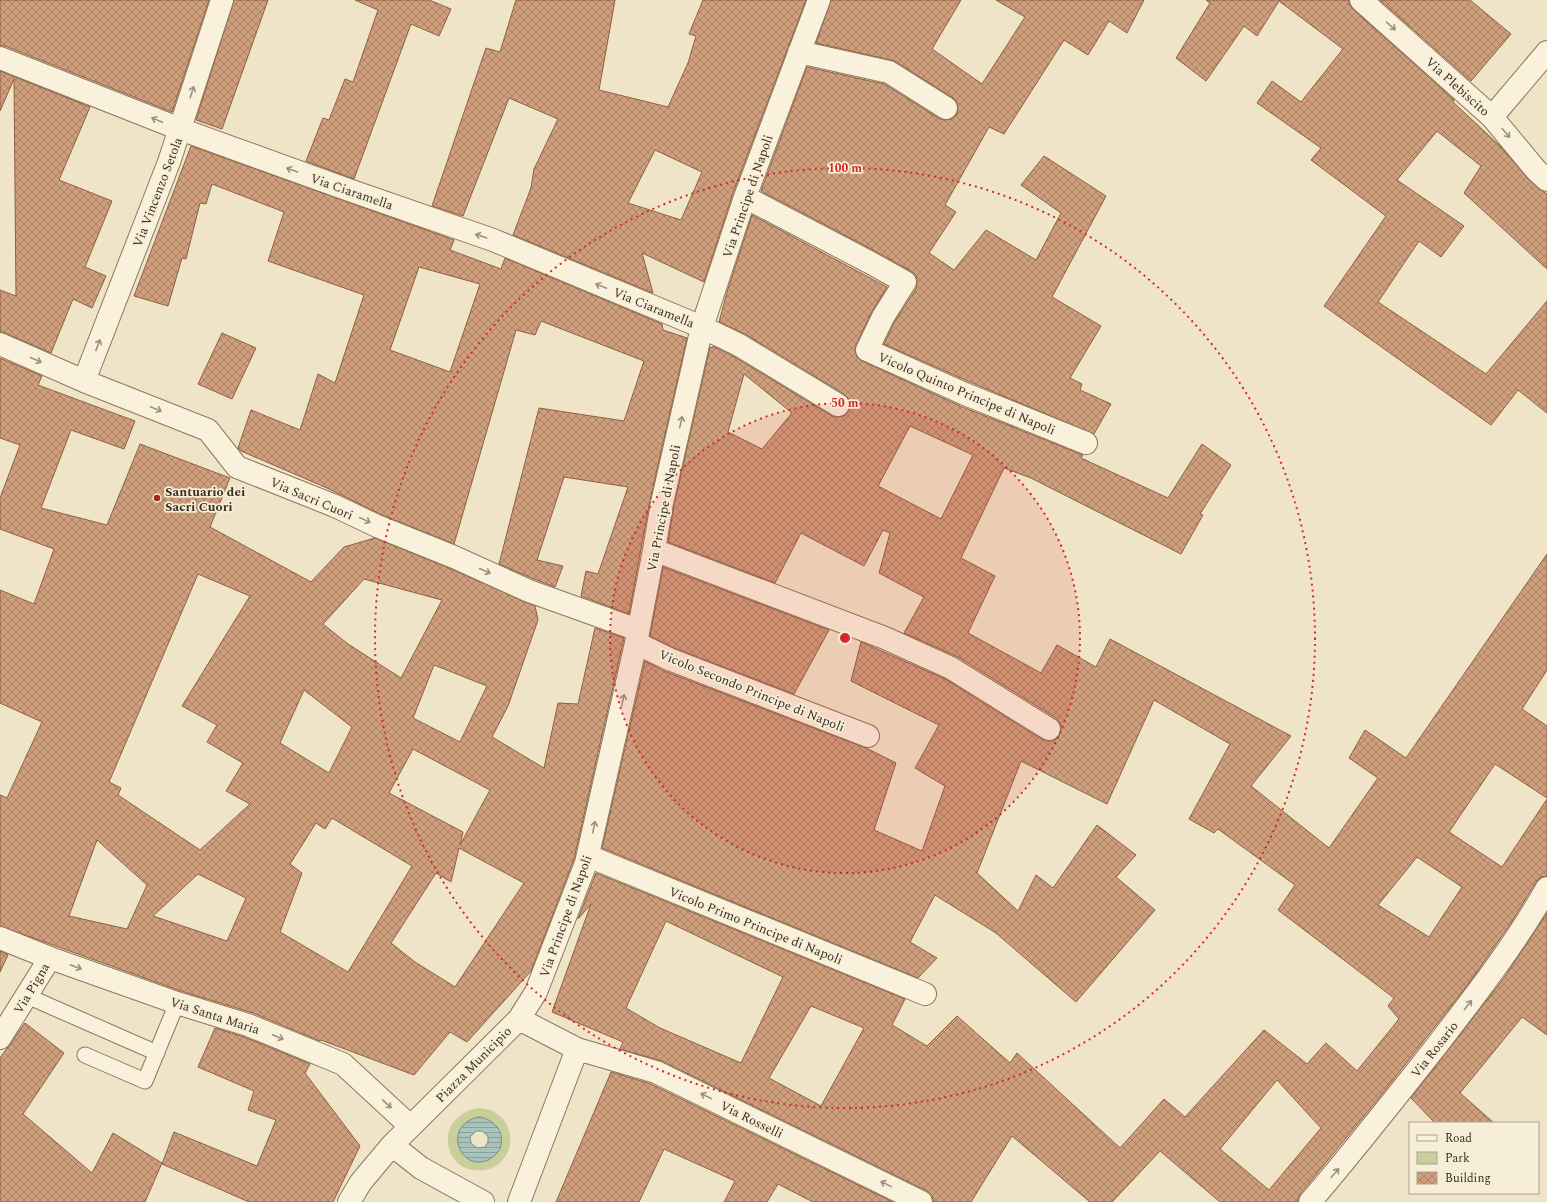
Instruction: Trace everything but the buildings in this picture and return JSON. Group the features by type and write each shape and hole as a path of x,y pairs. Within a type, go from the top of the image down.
{"street":[{"name":"Via Vincenzo Setola","path":"84,381 180,129 222,0"},
{"name":"Via Principe di Napoli","path":"519,1019 536,992 586,863 637,636 662,503 702,327 745,196 819,0"},
{"name":"Via Plebiscito","path":"1361,0 1492,116 1536,170 1547,180"},
{"path":"799,52 889,72 946,108"},
{"path":"1492,116 1547,52"},
{"name":"Via Ciaramella","path":"0,58 180,129 493,240 702,327 739,345 838,405"},
{"name":"Vicolo Quinto Principe di Napoli","path":"745,196 905,282 883,317 867,350 965,394 1086,443"},
{"name":"Via Sacri Cuori","path":"0,344 84,381 208,430 237,468 335,506 377,526 454,557 529,591 637,636"},
{"path":"654,550 885,638 951,668 1049,729"},
{"name":"Vicolo Secondo Principe di Napoli","path":"637,636 670,659 868,736"},
{"name":"Vicolo Primo Principe di Napoli","path":"588,856 925,994"},
{"name":"Via Rosario","path":"1310,1202 1354,1151 1491,975 1532,915 1547,888"},
{"name":"Via Santa Maria","path":"0,938 50,958 178,1003 248,1024 344,1064 410,1126"},
{"name":"Via Pigna","path":"0,1038 50,958"},
{"name":"Piazza Municipio","path":"349,1202 361,1182 392,1144 519,1019 577,1049"},
{"path":"519,1202 577,1049"},
{"name":"Via Rosselli","path":"577,1049 656,1072 921,1202"},
{"path":"392,1144 421,1168 483,1202"}],"lane":[{"path":"27,996 157,1053"},
{"path":"85,1055 145,1080 178,1003"}],"green space":[{"path":"479,1108 488,1109 501,1117 508,1128 510,1134 510,1147 500,1163 490,1169 470,1170 459,1164 452,1155 448,1144 449,1133 454,1122 464,1113","holes":["466,1122 502,1139 501,1145 496,1154 484,1161 473,1161"]}],"water":[{"path":"479,1117 484,1118 493,1123 499,1130 501,1135 500,1147 497,1153 490,1159 480,1162 471,1160 463,1155 459,1147 458,1138 460,1129 467,1122","holes":["476,1131 482,1131 488,1136 488,1142 485,1147 477,1148 471,1143 470,1137"]}],"place":[{"name":"Santuario dei Sacri Cuori","path":"157,498"}]}
